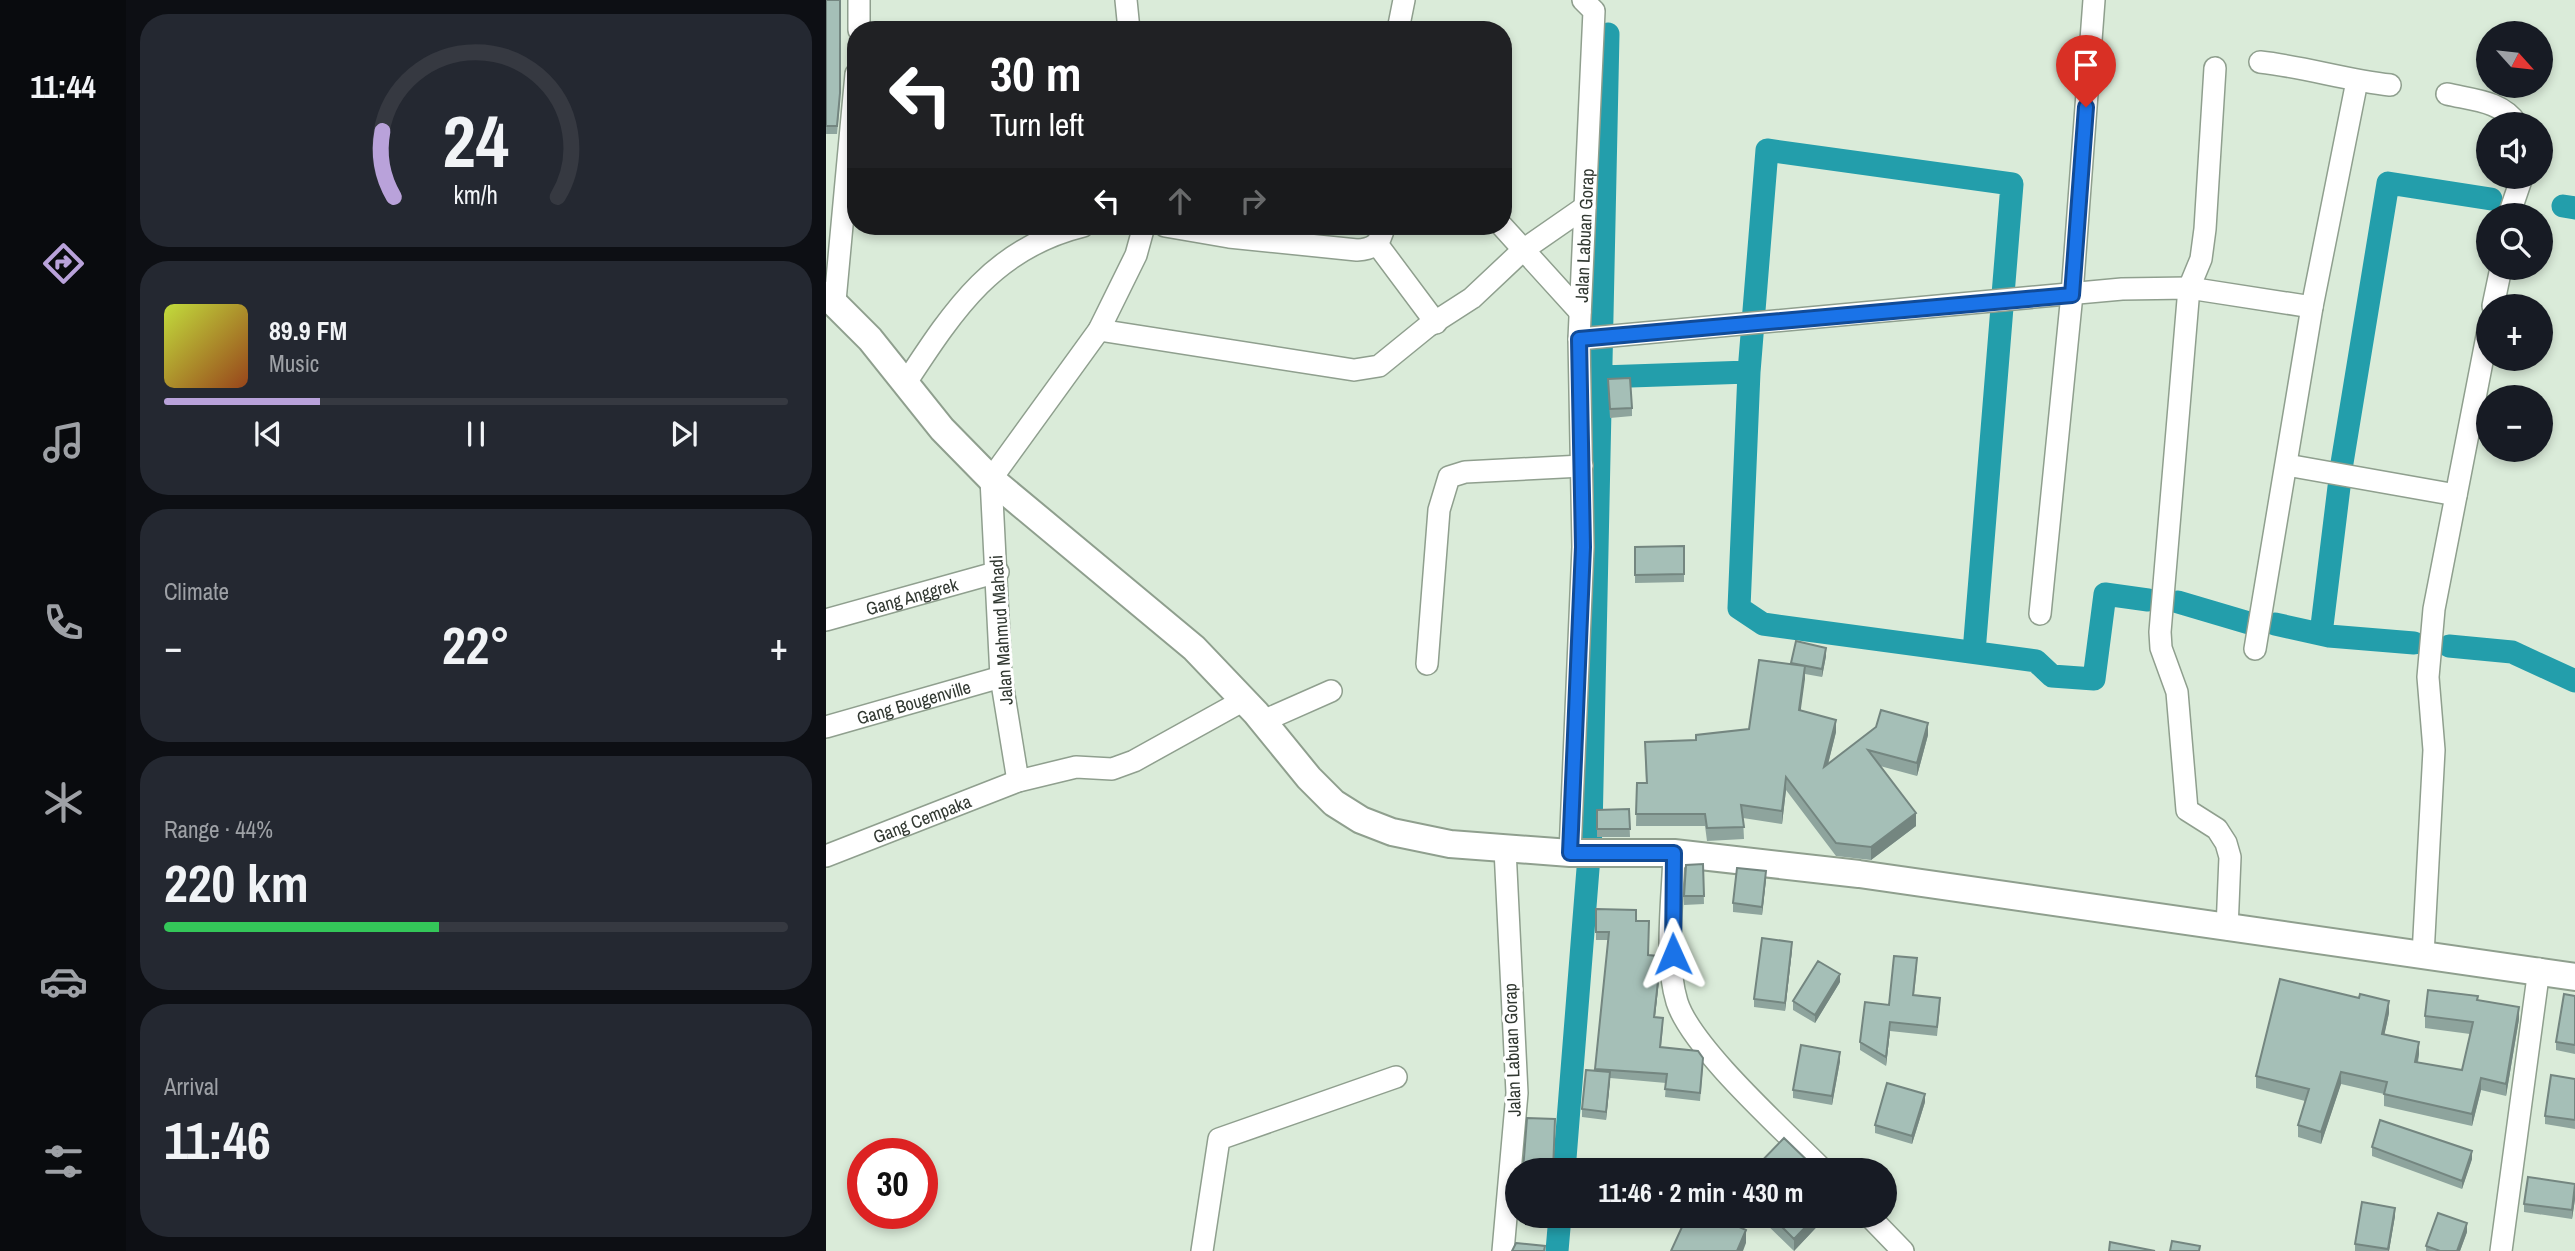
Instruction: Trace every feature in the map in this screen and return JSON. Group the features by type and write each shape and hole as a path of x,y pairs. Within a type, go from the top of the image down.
{"street":[{"path":"859,0 859,21"},
{"path":"1126,0 1128,21"},
{"path":"1400,21 1404,0"},
{"name":"Jalan Labuan Gorap","path":"1574,853 1583,547 1585,338 1580,313 1594,12 1589,3 1583,0"},
{"path":"2039,614 2072,295 2094,0"},
{"path":"2260,62 2300,66 2357,81 2390,85"},
{"path":"2215,68 2205,229 2201,259 2189,288 2160,632 2161,648 2177,692 2187,810 2217,829 2230,857 2227,929"},
{"path":"2255,649 2312,307 2357,81"},
{"path":"2447,94 2493,104 2508,112"},
{"path":"847,152 830,298 942,429 991,479 1194,648 1244,700 1309,778 1334,803 1361,820 1391,832 1450,844 1574,853 1674,853 1859,874 2227,929 2539,969 2575,977"},
{"path":"1099,330 1354,370 1379,366 1427,327 1472,298 1523,250 1585,207"},
{"path":"905,384 947,320 976,288 1019,250 1050,235"},
{"path":"991,479 1099,330 1136,255 1142,235"},
{"path":"1218,235 1357,250 1369,249 1380,235 1436,323"},
{"path":"1510,235 1580,313"},
{"path":"1585,338 2123,289 2189,288 2312,307"},
{"path":"2423,955 2434,750 2428,677 2434,609 2480,371"},
{"path":"2287,465 2456,495"},
{"path":"1427,664 1439,510 1449,477 1465,472 1582,466"},
{"name":"Jalan Mahmud Mahadi","path":"991,479 998,572 1001,677 1018,781"},
{"name":"Gang Anggrek","path":"826,620 998,572"},
{"name":"Gang Bougenville","path":"826,727 1001,677"},
{"path":"1263,722 1331,691"},
{"name":"Gang Cempaka","path":"826,856 1018,781 1076,767 1096,770 1123,765 1244,700"},
{"name":"Jalan Labuan Gorap","path":"1503,1251 1517,1093 1505,849"},
{"path":"1674,853 1673,978 1682,1014 1692,1031 1723,1068 1811,1158"},
{"path":"2501,1251 2539,969"},
{"path":"1202,1251 1219,1139 1396,1077"},
{"path":"1881,1228 1903,1251"}],"building":[{"path":"826,0 840,0 840,93 837,126 826,126"},
{"path":"1630,378 1632,408 1610,409 1608,379"},
{"path":"1684,546 1684,574 1635,575 1635,547"},
{"path":"1796,641 1826,648 1822,669 1791,663"},
{"path":"1759,660 1805,666 1799,710 1836,720 1824,767 1876,727 1881,710 1928,723 1917,763 1868,750 1916,813 1871,847 1836,843 1786,777 1782,811 1741,805 1744,827 1707,828 1705,814 1636,814 1637,783 1647,783 1645,742 1696,740 1696,735 1749,729"},
{"path":"1629,809 1630,829 1597,829 1597,810"},
{"path":"1703,864 1704,896 1684,896 1686,865"},
{"path":"1737,868 1766,871 1762,907 1733,903"},
{"path":"1596,909 1636,910 1636,921 1649,921 1648,955 1658,956 1654,1017 1663,1018 1660,1047 1698,1051 1703,1058 1700,1093 1665,1089 1667,1074 1595,1069 1609,932 1596,932"},
{"path":"1762,938 1792,942 1785,1003 1754,999"},
{"path":"1894,956 1917,958 1913,995 1940,998 1937,1027 1890,1022 1886,1057 1860,1042 1865,1002 1889,1005"},
{"path":"1818,961 1840,974 1815,1015 1793,1001"},
{"path":"2280,979 2359,998 2360,994 2389,1001 2382,1034 2419,1042 2415,1062 2462,1070 2473,1022 2425,1016 2428,990 2478,996 2477,1000 2519,1007 2506,1084 2481,1078 2472,1114 2384,1094 2387,1082 2341,1072 2321,1132 2298,1125 2309,1089 2256,1076"},
{"path":"2564,994 2575,996 2575,1045 2556,1042"},
{"path":"1801,1045 1840,1052 1832,1096 1793,1090"},
{"path":"1586,1070 1610,1072 1606,1112 1582,1109"},
{"path":"2551,1075 2575,1079 2575,1120 2545,1116"},
{"path":"1887,1083 1925,1094 1912,1136 1875,1125"},
{"path":"1527,1118 1555,1119 1554,1158 1524,1158"},
{"path":"2380,1120 2472,1151 2462,1181 2372,1147"},
{"path":"1784,1138 1805,1158 1765,1158"},
{"path":"2528,1177 2575,1184 2572,1210 2524,1204"},
{"path":"2362,1202 2395,1208 2388,1249 2355,1244"},
{"path":"2438,1213 2467,1223 2457,1251 2440,1251 2426,1246"},
{"path":"1682,1228 1746,1230 1737,1251 1671,1251"},
{"path":"1783,1228 1805,1228 1794,1239"},
{"path":"2172,1241 2200,1246 2199,1251 2170,1251"},
{"path":"2110,1242 2155,1251 2109,1251"},
{"path":"1516,1243 1545,1246 1544,1251 1512,1251"}],"waterway":[{"path":"1565,1158 1591,831 1608,34"},
{"path":"1749,372 1767,150 2012,184 1974,652"},
{"path":"2342,463 2388,183 2491,199"},
{"path":"2563,206 2575,208"},
{"path":"1601,377 1749,372 1739,608 1763,624 2036,661 2052,676 2094,679 2105,594 2148,600"},
{"path":"2321,634 2339,487"},
{"path":"2178,602 2249,623"},
{"path":"2275,624 2329,636 2414,643"},
{"path":"2449,646 2512,652 2575,681"},
{"path":"1557,1251 1559,1228"}],"route":[{"path":"1673,954 1674,853 1570,853 1583,547 1579,339 2072,295 2086,107"}]}
